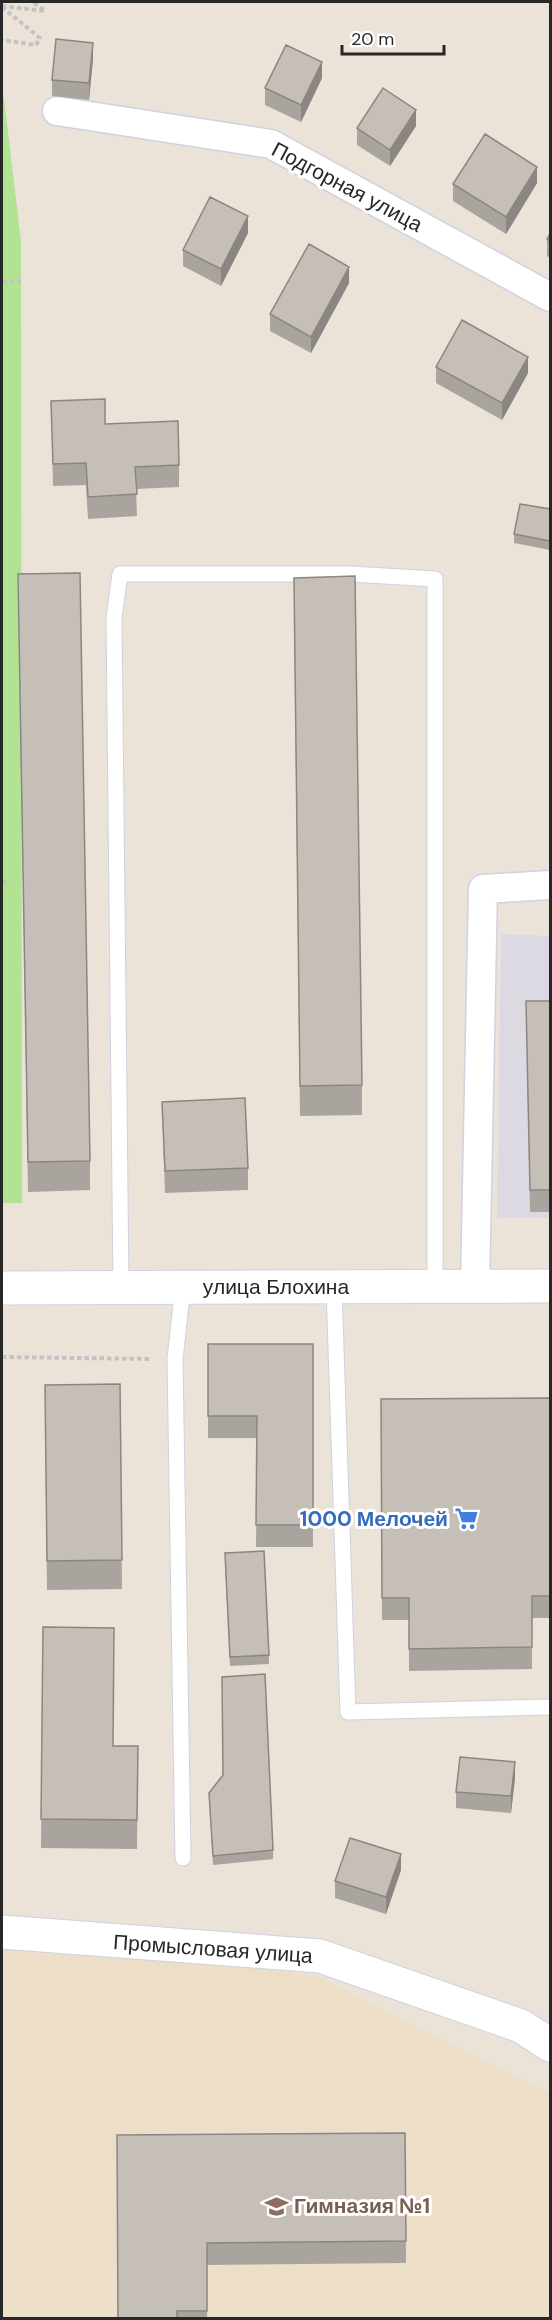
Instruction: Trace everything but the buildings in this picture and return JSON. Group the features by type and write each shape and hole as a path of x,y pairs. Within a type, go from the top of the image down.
{"main road":[{"name":"улица Блохина","path":"2,1288 550,1286"},
{"name":"Промысловая улица","path":"2,1932 320,1956 521,2026 550,2045"}],"street":[{"name":"Подгорная улица","path":"57,111 271,144 550,297"},
{"path":"476,1287 483,889 550,885"}],"lane":[{"path":"121,1287 114,618 120,574 351,574 435,579 435,1288"},
{"path":"183,1286 175,1359 183,1858"},
{"path":"334,1287 348,1712 550,1707"}],"path":[{"path":"2,7 45,11 33,2"},
{"path":"2,7 40,38 36,45 2,40"},
{"path":"2,281 21,281"},
{"path":"2,1357 175,1359"}],"shaded area":[{"path":"501,934 550,936 550,1218 497,1218"},
{"name":"Гимназия №1","path":"2,1934 317,1976 550,2093 550,2318 2,2318"}],"green space":[{"path":"2,82 21,241 22,1203 2,1203"}],"place":[{"name":"1000 Мелочей","path":"466,1519"},
{"name":"Гимназия №1","path":"276,2206"}]}
